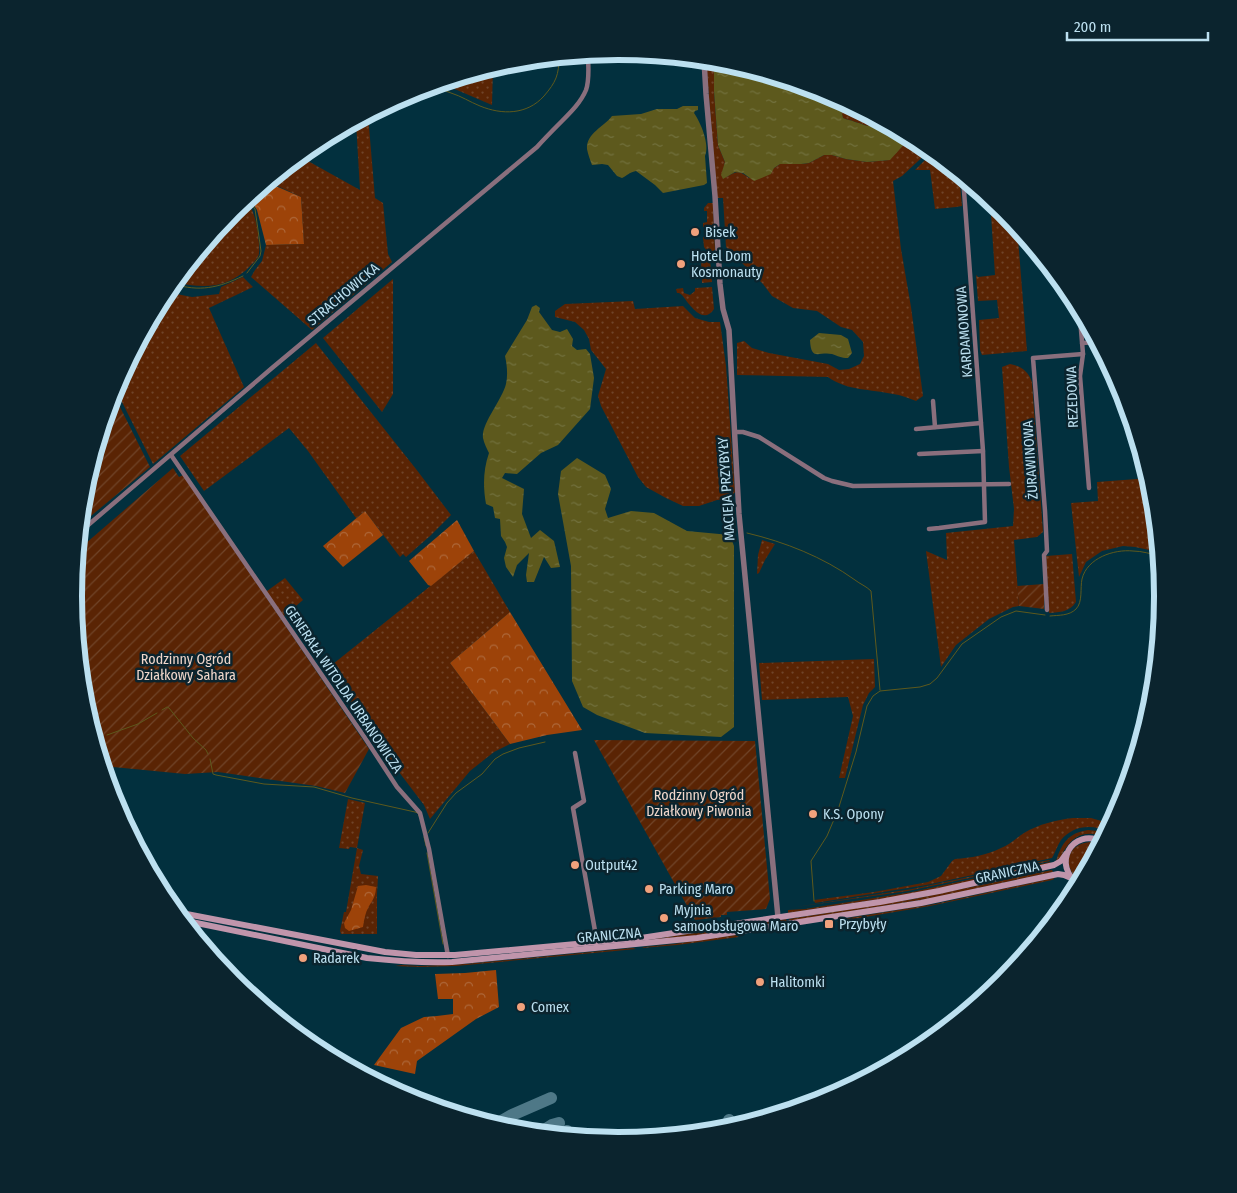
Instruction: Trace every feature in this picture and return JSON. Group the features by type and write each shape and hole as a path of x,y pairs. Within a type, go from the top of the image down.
{"main road":[{"name":"GRANICZNA","path":"186,914 385,952 448,956 661,935 901,898 1055,865 1061,861 1072,844 1092,838 1097,840"},
{"path":"1066,854 1067,872 1074,880"},
{"name":"GRANICZNA","path":"192,922 367,958 397,962 452,962 697,938 921,904 1059,874 1073,881"}],"street":[{"name":"STRACHOWICKA","path":"87,526 272,368 537,147 575,108 582,98 588,82 588,61"},
{"name":"MACIEJA PRZYBYŁY","path":"704,67 720,284 723,309 729,330 739,514 778,918"},
{"name":"KARDAMONOWA","path":"929,529 985,522 983,451 964,186"},
{"name":"REZEDOWA","path":"1080,323 1083,354 1080,376 1089,488"},
{"path":"1082,343 1091,342"},
{"name":"ŻURAWINOWA","path":"1047,610 1044,555 1046,551 1045,511 1033,358 1083,354"},
{"path":"933,401 935,427"},
{"path":"916,429 981,423"},
{"path":"735,432 743,432 760,437 812,471 832,481 853,486 1009,484"},
{"path":"919,454 983,451"},
{"name":"GENERAŁA WITOLDA URBANOWICZA","path":"170,454 397,787 420,813 429,849 448,956"},
{"path":"576,753 584,801 573,808 597,942"},
{"path":"295,943 297,935"}],"green space":[{"path":"707,68 715,69 714,91 718,145 725,162 722,175 726,177 738,172 749,178 780,164 809,163 824,155 867,162 889,160 905,143 924,155 902,176 893,181 923,396 916,401 896,394 843,385 828,377 737,375 737,343 744,341 752,348 828,364 839,370 849,369 860,364 864,356 863,342 852,330 841,327 817,311 793,308 772,296 763,284 726,247 723,198 717,198"},
{"path":"493,75 492,105 450,87"},
{"path":"838,107 858,119 862,118 874,125 868,126 843,118"},
{"path":"848,112 862,118 858,119 848,114"},
{"path":"369,122 375,198 383,203 388,254 392,262 312,330 251,277 262,261 266,245 304,244 301,197 275,185 306,160 360,190 356,128"},
{"path":"927,158 945,171 960,183 962,206 935,209 930,170 915,170"},
{"path":"274,185 301,197 304,244 266,245 257,210 253,204"},
{"path":"708,203 713,203 715,250 712,252 707,251 704,247 703,237 708,237 703,223 707,222 707,211 704,211 704,208"},
{"path":"250,207 257,228 259,255 256,260 243,273 225,283 206,286 183,284 215,243"},
{"path":"991,210 1018,239 1027,351 982,355 980,350 979,320 999,318 997,300 978,301 976,275 978,277 995,275"},
{"path":"701,260 710,260 712,282 702,283"},
{"path":"243,277 253,287 209,308 244,387 153,464 120,398 137,359 175,294 192,297 219,294 221,287"},
{"path":"393,279 393,394 382,412 323,338"},
{"path":"712,287 714,309 710,314 705,315 696,312 682,295 677,293 676,289 683,288 684,293 690,295 695,291 695,288"},
{"path":"633,301 635,309 683,306 695,318 709,322 720,322 726,366 735,492 730,499 717,500 699,506 683,506 646,487 638,477 601,406 598,396 606,369 591,350 589,339 584,330 575,322 555,317 555,311 565,304"},
{"path":"316,343 451,515 406,557 403,554 400,557 365,511 356,518 308,451 289,428 204,491 180,456"},
{"path":"1010,364 1024,370 1032,382 1043,532 1037,537 1014,540 1019,606 989,619 956,645 941,667 926,551 947,560 946,533 1013,526 1014,509 1002,367"},
{"path":"118,403 150,467 88,518 100,458"},
{"name":"Rodzinny Ogród Działkowy Sahara","path":"173,468 179,477 183,475 369,749 345,793 316,786 218,772 185,774 109,767 92,701 83,632 82,596 85,544"},
{"path":"1142,479 1153,551 1123,546 1102,551 1086,562 1079,577 1071,503 1098,501 1097,482"},
{"path":"365,511 383,535 343,567 323,546"},
{"path":"457,520 474,551 431,586 428,585 409,561"},
{"path":"762,540 775,544 757,574 758,555"},
{"path":"474,551 510,612 450,663 510,744 494,752 470,771 430,819 424,805 383,751 328,668"},
{"path":"1072,554 1076,602 1068,610 1049,613 1046,556"},
{"path":"285,578 303,600 284,616 267,591"},
{"path":"1044,584 1044,609 1019,606 1017,586"},
{"path":"510,612 582,730 547,735 510,744 450,663"},
{"path":"874,659 875,687 869,693 863,705 845,778 839,778 853,716 848,697 762,700 759,663"},
{"name":"Rodzinny Ogród Działkowy Piwonia","path":"594,740 755,741 770,899 766,909 727,912 727,915 721,915 721,917 695,920"},
{"path":"348,799 365,803 357,848 350,847 349,849 339,848"},
{"path":"1091,818 1105,822 1102,829 1083,827 1066,835 1061,840 1052,858 926,885 815,903 814,900 928,882 941,876 955,859 990,853 1036,827 1054,821"},
{"path":"1081,831 1101,832 1099,836 1090,834 1077,837 1067,846 1060,859 1056,861 1063,844 1071,836"},
{"path":"1090,842 1095,843 1076,877 1071,871 1069,858 1075,847"},
{"path":"357,848 363,850 359,866 361,874 378,876 377,934 341,934 340,931 344,912 346,912"},
{"path":"1049,860 908,891 796,907 912,889"},
{"path":"1050,862 1051,864 900,896 788,913 788,910 912,892"},
{"path":"1052,870 1053,872 932,898 790,921 789,919 914,899"},
{"path":"1054,878 1052,880 930,906 836,922 843,919 935,904"},
{"path":"358,886 376,887 374,897 364,919 363,927 349,931 345,928 344,923 351,910"},
{"path":"786,919 787,922 702,935 648,940"},
{"path":"735,935 739,937 642,948 644,947"},
{"path":"636,949 456,966 395,966 465,964"},
{"path":"496,970 499,1007 476,1019 417,1061 415,1074 374,1065 401,1028 424,1017 453,1014 453,999 438,999 435,974"}],"water":[{"path":"714,70 723,70 791,88 838,107 843,118 868,126 874,125 905,143 890,160 867,162 824,155 809,163 780,164 774,168 771,174 754,181 743,173 735,172 723,179 721,175 725,162 718,145"},
{"path":"683,106 698,106 698,110 694,113 706,140 707,183 704,185 663,193 636,171 622,178 617,176 608,165 592,165 587,143 592,134 612,116 641,114 657,109 677,109"},
{"path":"536,305 540,308 539,312 552,330 560,332 567,329 573,339 572,346 577,350 586,349 590,354 594,378 590,409 558,445 541,453 517,474 505,473 502,478 524,489 522,514 531,538 540,530 554,541 560,567 551,568 544,557 534,582 527,582 529,553 517,565 513,577 506,567 504,558 507,547 501,536 500,519 495,518 493,507 486,504 484,478 489,453 483,438 483,432 506,384 505,356 527,320 532,307"},
{"path":"819,333 841,335 848,339 852,353 848,358 827,353 814,353 810,340"},
{"path":"577,458 605,475 611,489 605,509 608,518 631,511 654,513 687,531 730,535 734,546 734,727 721,737 645,733 597,715 583,707 572,681 571,566 558,494 561,471"}],"waterway":[{"path":"442,90 488,109 505,112 522,110 530,107 544,96 556,78 558,64"},
{"path":"247,273 260,256 261,251 255,209 252,205"},
{"path":"181,286 209,288 243,276"},
{"path":"747,533 775,541 817,557 871,591 880,690"},
{"path":"730,535 735,534"},
{"path":"1050,616 1067,614 1076,609 1080,603 1082,579 1089,565 1095,560 1110,553 1126,551 1153,555"},
{"path":"814,901 811,861 827,836 838,810 856,752 867,706 873,696 880,691 920,687 930,684 937,678 962,644 1001,617 1016,611 1045,615"},
{"path":"162,710 167,707 169,708 208,754"},
{"path":"107,735 138,724 157,713"},
{"path":"428,833 447,803 456,793 482,774 495,759 519,748 545,742"},
{"path":"210,759 213,774 216,775 264,784 314,787 352,798 415,812 419,816"},
{"path":"424,837 426,846"},
{"path":"427,853 443,944"}],"taxiway":[{"path":"503,1120 551,1098"},
{"path":"547,1128 559,1123"}],"place":[{"name":"Bisek","path":"695,232"},
{"name":"Hotel Dom Kosmonauty","path":"681,264"},
{"name":"K.S. Opony","path":"813,814"},
{"name":"Output42","path":"575,865"},
{"name":"Parking Maro","path":"649,889"},
{"name":"Myjnia samoobsługowa Maro","path":"664,918"},
{"name":"Przybyły","path":"829,924"},
{"name":"Radarek","path":"303,958"},
{"name":"Halitomki","path":"760,982"},
{"name":"Comex","path":"521,1007"}]}
